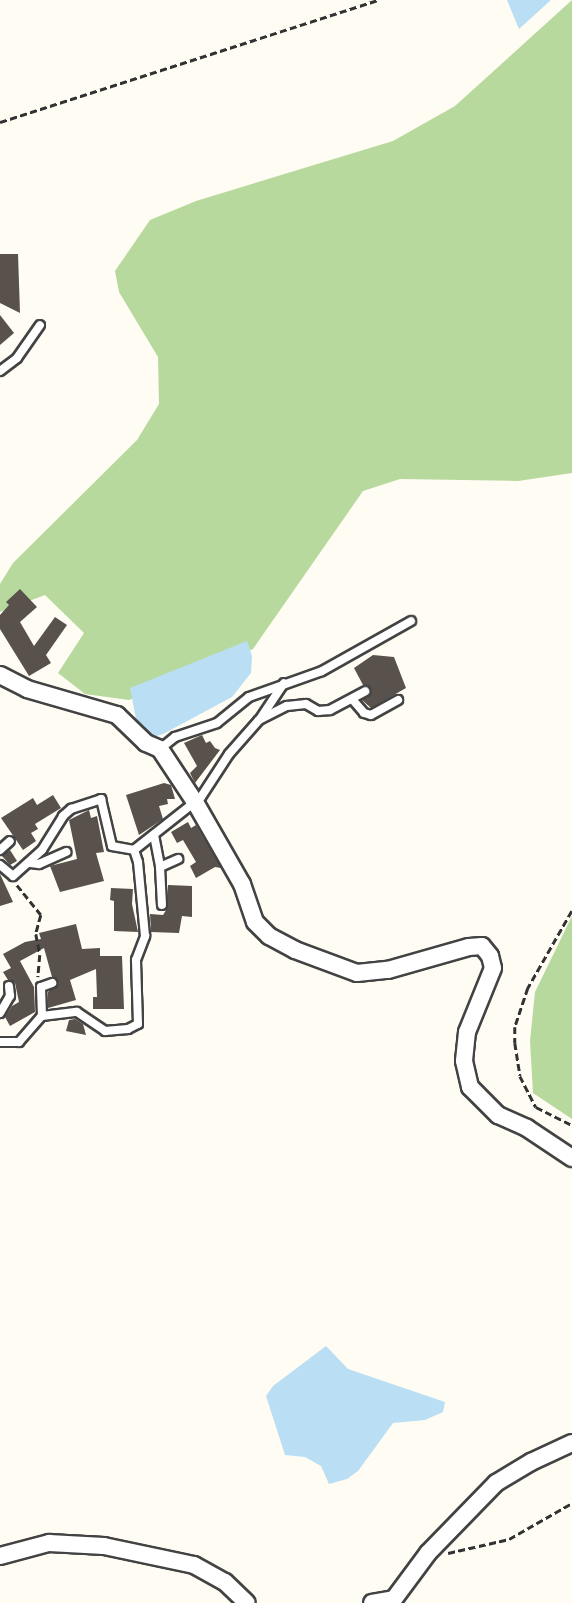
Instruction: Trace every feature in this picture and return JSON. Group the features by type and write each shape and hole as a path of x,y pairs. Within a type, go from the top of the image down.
{"street":[{"path":"0,675 27,689 83,702 117,715 146,743 160,750 195,802 242,884 256,922 269,936 295,950 357,973 388,970 469,947 482,946 490,956 493,968 467,1032 464,1061 470,1087 498,1115 527,1128 572,1158"},
{"path":"372,1603 394,1599 428,1553 496,1483 531,1462 572,1443"},
{"path":"0,1556 49,1543 104,1546 194,1565 225,1582 247,1603"}],"lane":[{"path":"0,371 17,358 40,325"},
{"path":"160,750 175,737 217,723 248,697 322,671 411,621"},
{"path":"0,865 13,876 30,863 71,809 101,799 112,846 134,850 195,802 229,754 259,720 284,683"},
{"path":"259,720 287,706 306,704 318,711 330,710 365,691"},
{"path":"352,699 364,713 371,715 398,700"},
{"path":"154,835 160,867 162,905"},
{"path":"0,850 10,841"},
{"path":"0,1042 19,1042 42,1016 77,1012 105,1031 128,1029 138,1024 136,960 145,936 142,886 134,850"},
{"path":"30,863 39,864 66,852"},
{"path":"160,867 178,859"},
{"path":"42,1016 41,987 52,983"},
{"path":"0,1013 10,996 9,986"}],"path":[{"path":"0,122 378,0"},
{"path":"7,873 41,915 36,934 40,955 36,972 41,987"},
{"path":"572,911 528,988 515,1027 520,1076 536,1107 572,1125"},
{"path":"428,1553 445,1554 509,1539 572,1503"}],"green space":[{"path":"572,0 572,473 518,481 400,479 363,491 253,649 129,700 85,694 58,673 84,633 45,595 0,612 0,584 13,563 137,440 159,404 158,357 119,292 115,271 150,220 196,201 393,141 455,106"},
{"path":"572,916 572,1119 533,1093 530,1041 535,992"}],"water":[{"path":"507,0 551,0 519,29"},
{"path":"247,641 252,656 251,673 232,697 163,734 153,737 147,734 136,719 130,688"},
{"path":"326,1346 348,1369 445,1402 443,1412 425,1420 393,1423 358,1471 347,1479 329,1484 321,1466 305,1457 285,1455 266,1396 273,1386"}],"building":[{"path":"0,254 18,254 20,313 0,303"},
{"path":"0,315 14,333 0,345"},
{"path":"20,589 37,607 20,622 34,646 55,617 67,625 46,655 51,663 29,676 0,629 0,615 9,605 6,602"},
{"path":"373,655 394,657 406,688 371,708 362,700 370,695 371,689 363,685 354,668"},
{"path":"202,735 206,743 210,741 220,750 195,783 190,773 197,766 184,743"},
{"path":"164,783 171,785 175,799 167,799 168,804 159,806 163,819 139,835 126,795"},
{"path":"53,795 61,808 35,824 38,829 31,833 36,841 23,850 1,818 33,798 37,805"},
{"path":"89,810 91,818 97,816 104,852 96,853 104,881 60,892 50,866 77,859 69,820"},
{"path":"188,822 191,828 196,825 221,868 215,867 196,878 190,866 196,862 183,840 177,843 171,832"},
{"path":"10,850 17,861 10,865 2,856"},
{"path":"0,874 13,902 0,906"},
{"path":"168,885 192,886 192,917 182,916 179,933 151,932 150,914 163,915 168,907"},
{"path":"111,888 133,889 132,904 138,932 114,931"},
{"path":"76,924 82,949 100,948 100,956 122,956 124,1009 93,1009 93,997 97,997 96,969 70,980 76,1000 48,1008 48,992 58,983 52,977 44,948 20,961 34,987 35,1012 10,1026 5,1017 12,1006 19,1002 15,983 8,980 3,972 11,968 3,954 25,942 41,939 39,933"},
{"path":"75,1019 83,1024 86,1035 66,1031 69,1020"}]}
